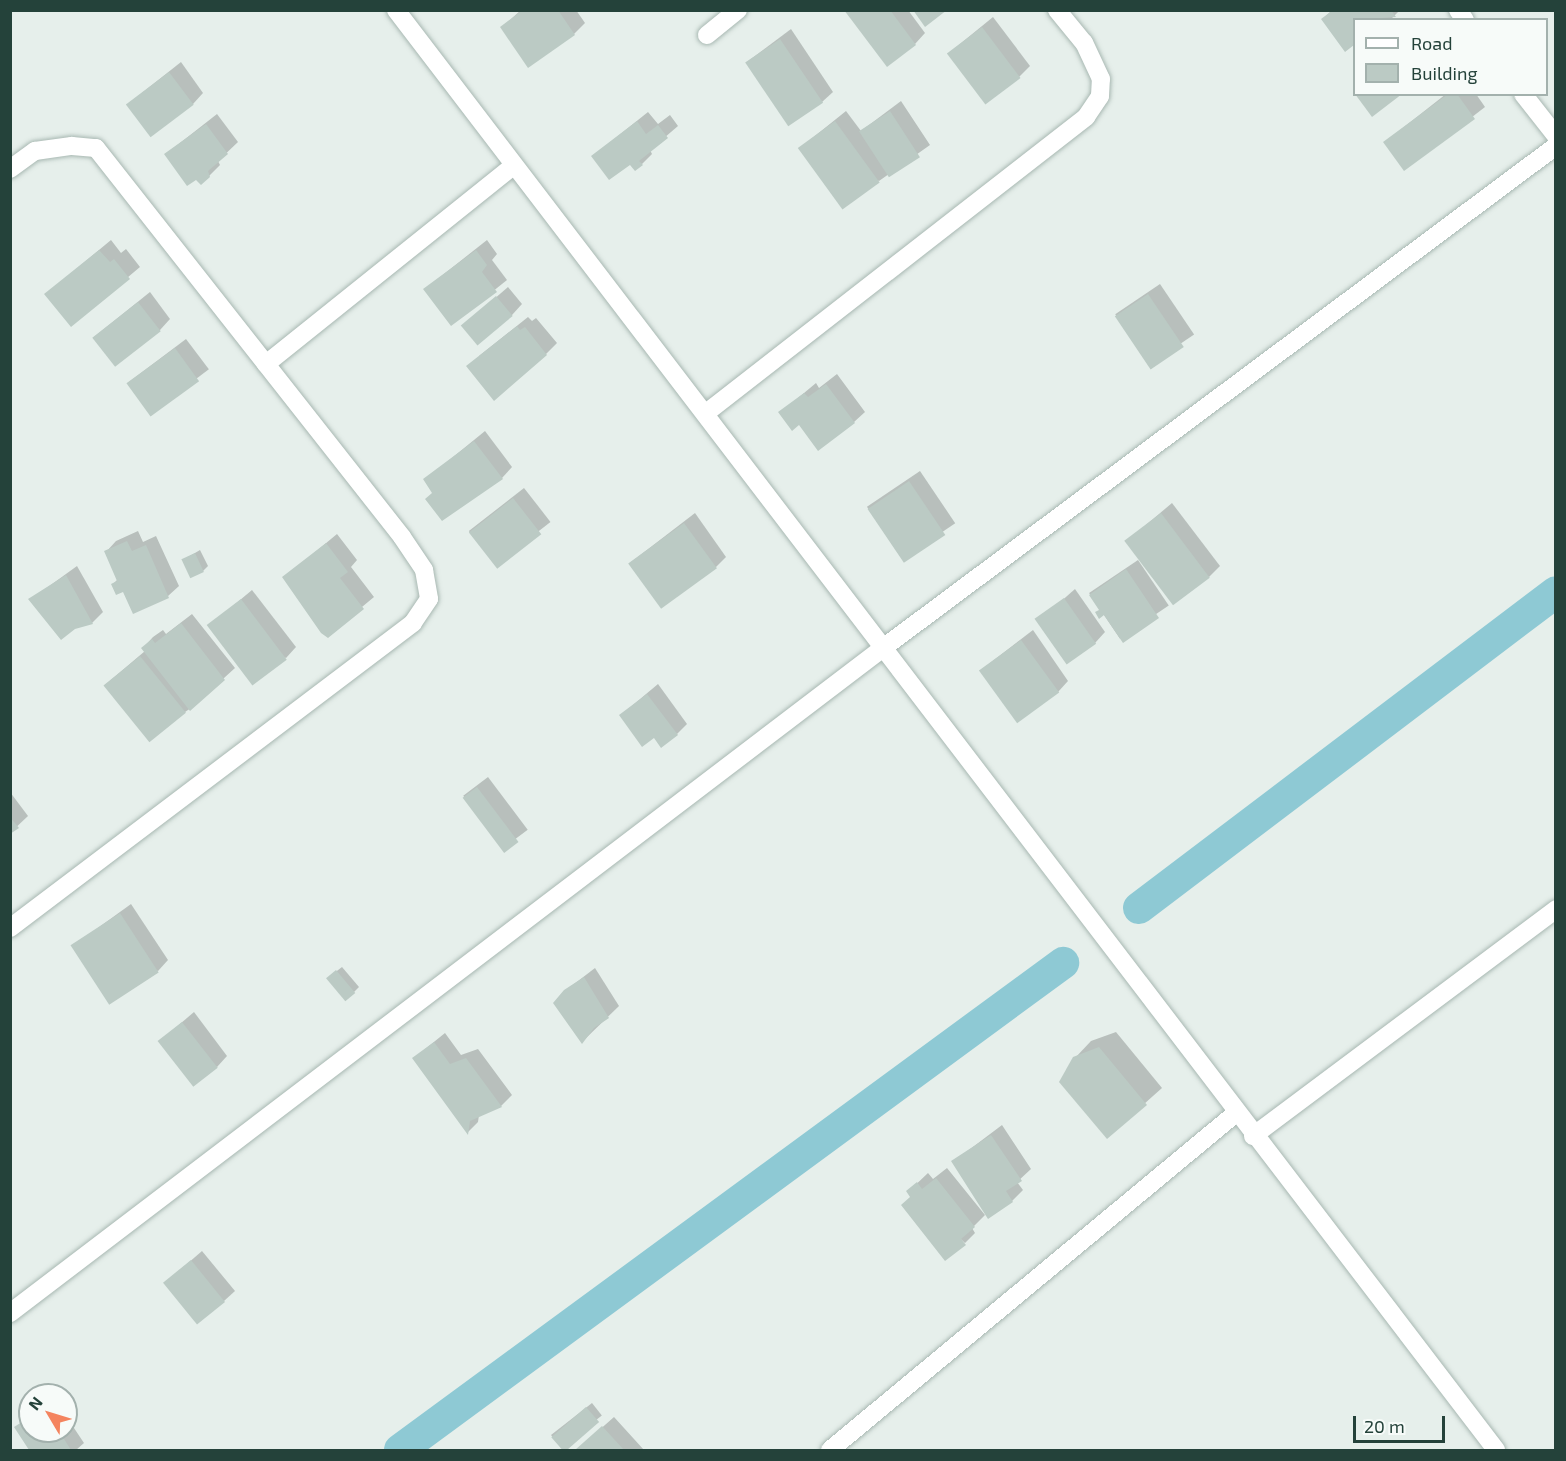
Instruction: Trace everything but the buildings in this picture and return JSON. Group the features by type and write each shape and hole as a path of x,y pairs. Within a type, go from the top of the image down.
{"street":[{"path":"396,10 513,166 706,413 1253,1136 1496,1450"},
{"path":"707,35 738,10"},
{"path":"706,413 1086,117 1100,96 1101,79 1084,43 1058,10"},
{"path":"1525,96 1556,136"},
{"path":"10,169 35,151 72,146 96,148 402,537 424,570 429,599 413,623 10,928"},
{"path":"10,1313 883,648 1556,146"},
{"path":"266,364 513,166"},
{"path":"1253,1136 1556,909"},
{"path":"830,1450 1236,1113"}],"waterway":[{"path":"1139,908 1556,592"},
{"path":"400,1450 1063,963"}]}
